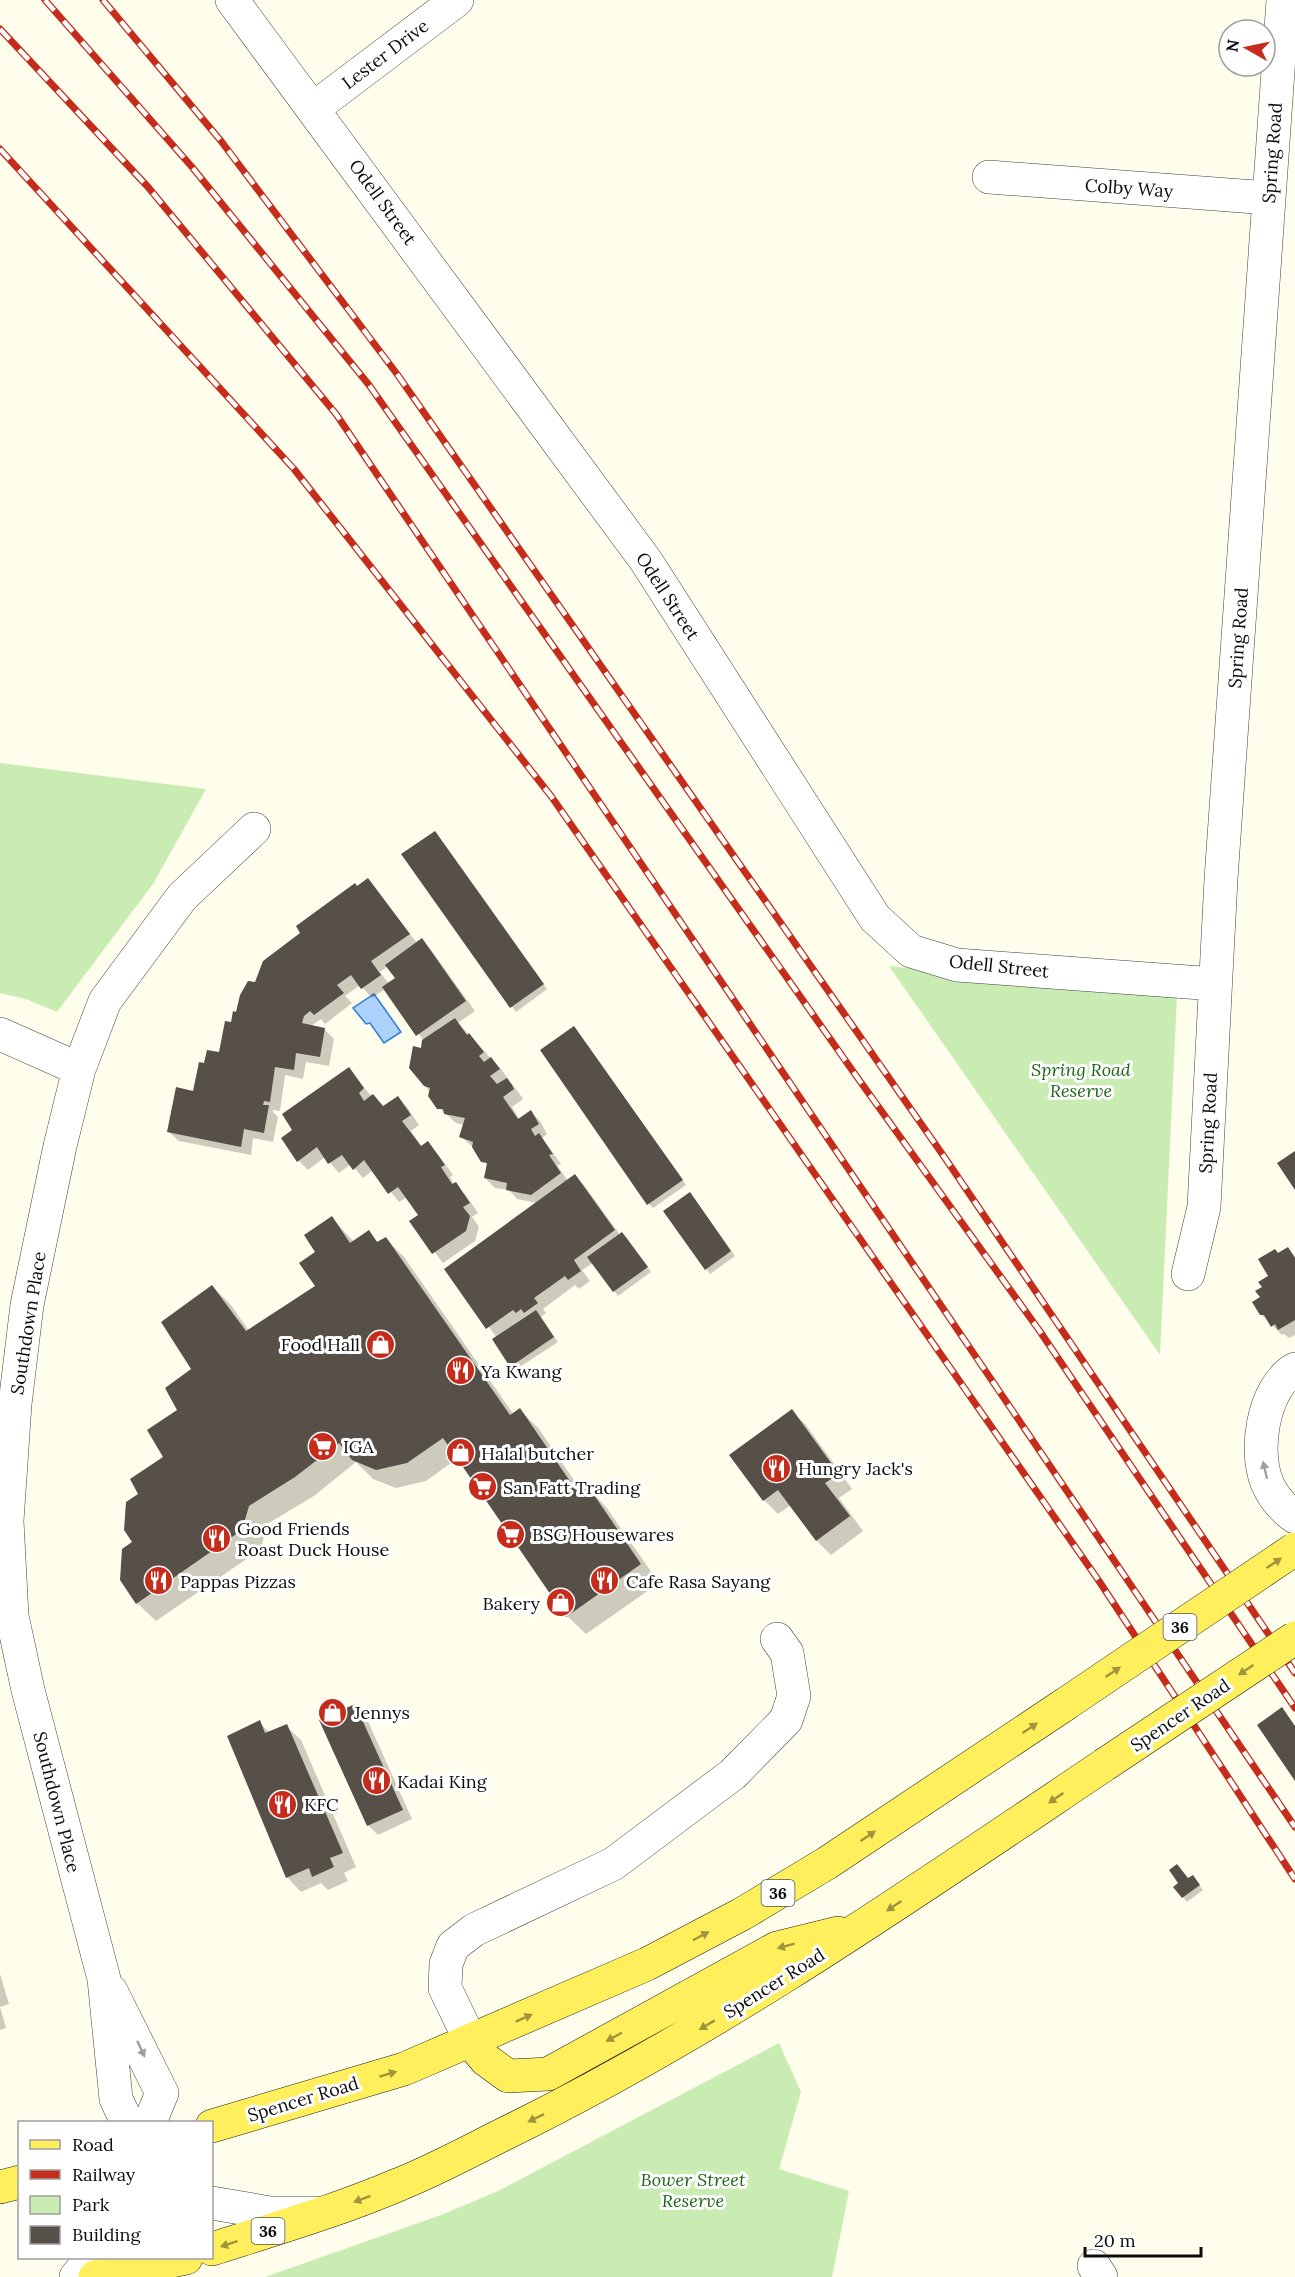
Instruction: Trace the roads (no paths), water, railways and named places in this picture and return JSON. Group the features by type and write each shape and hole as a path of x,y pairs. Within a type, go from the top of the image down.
{"main road":[{"name":"Spencer Road","path":"213,2126 405,2069 647,1964 742,1914 827,1863 1295,1549"},
{"name":"Spencer Road","path":"213,2249 324,2213 400,2184 552,2110 706,2027 863,1927 1295,1638"},
{"path":"471,2042 486,2060 508,2076 548,2074 777,1948 863,1927"},
{"path":"0,2187 18,2182"},
{"path":"94,2277 181,2259"}],"street":[{"name":"Odell Street","path":"232,0 314,108 646,561 874,918 911,951 957,965 1215,984"},
{"name":"Lester Drive","path":"314,108 457,0"},
{"name":"Spring Road","path":"1188,1274 1204,1208 1215,984 1284,0"},
{"name":"Colby Way","path":"989,177 1269,198"},
{"name":"Southdown Place","path":"127,2121 116,2099 104,1978 28,1690 12,1616 8,1521 15,1404 27,1305 79,1069 105,1001 182,897 254,829"},
{"path":"0,1034 79,1069"},
{"path":"1295,1369 1286,1374 1271,1396 1263,1425 1262,1459 1269,1488 1284,1509 1295,1517"},
{"path":"471,2042 445,1988 446,1965 453,1946 474,1930 613,1864 733,1774 786,1720 794,1696 787,1653 777,1639"},
{"name":"Southdown Place","path":"104,1978 162,2093 150,2121"},
{"path":"213,2203 270,2213 324,2213"},
{"path":"76,2277 91,2259"}],"water":[{"path":"374,994 401,1032 384,1043 370,1023 366,1024 353,1008"}],"railway":[{"path":"45,0 192,167 369,385 857,1077 1039,1330 1295,1708"},
{"path":"103,0 221,141 397,374 945,1158 1295,1673"},
{"path":"0,29 148,187 336,414 1295,1827"},
{"path":"0,149 294,469 551,796 1099,1581 1295,1879"}],"place":[{"name":"Food Hall","path":"381,1344"},
{"name":"Ya Kwang","path":"460,1371"},
{"name":"IGA","path":"322,1446"},
{"name":"Halal butcher","path":"460,1453"},
{"name":"Hungry Jack's","path":"777,1468"},
{"name":"San Fatt Trading","path":"482,1487"},
{"name":"BSG Housewares","path":"511,1534"},
{"name":"Good Friends Roast Duck House","path":"216,1538"},
{"name":"Pappas Pizzas","path":"159,1581"},
{"name":"Cafe Rasa Sayang","path":"605,1581"},
{"name":"Bakery","path":"561,1603"},
{"name":"Jennys","path":"333,1712"},
{"name":"Kadai King","path":"376,1781"},
{"name":"KFC","path":"283,1804"}],"park label":[{"name":"Spring Road Reserve","path":"1081,1079"},
{"name":"Bower Street Reserve","path":"693,2189"}]}
